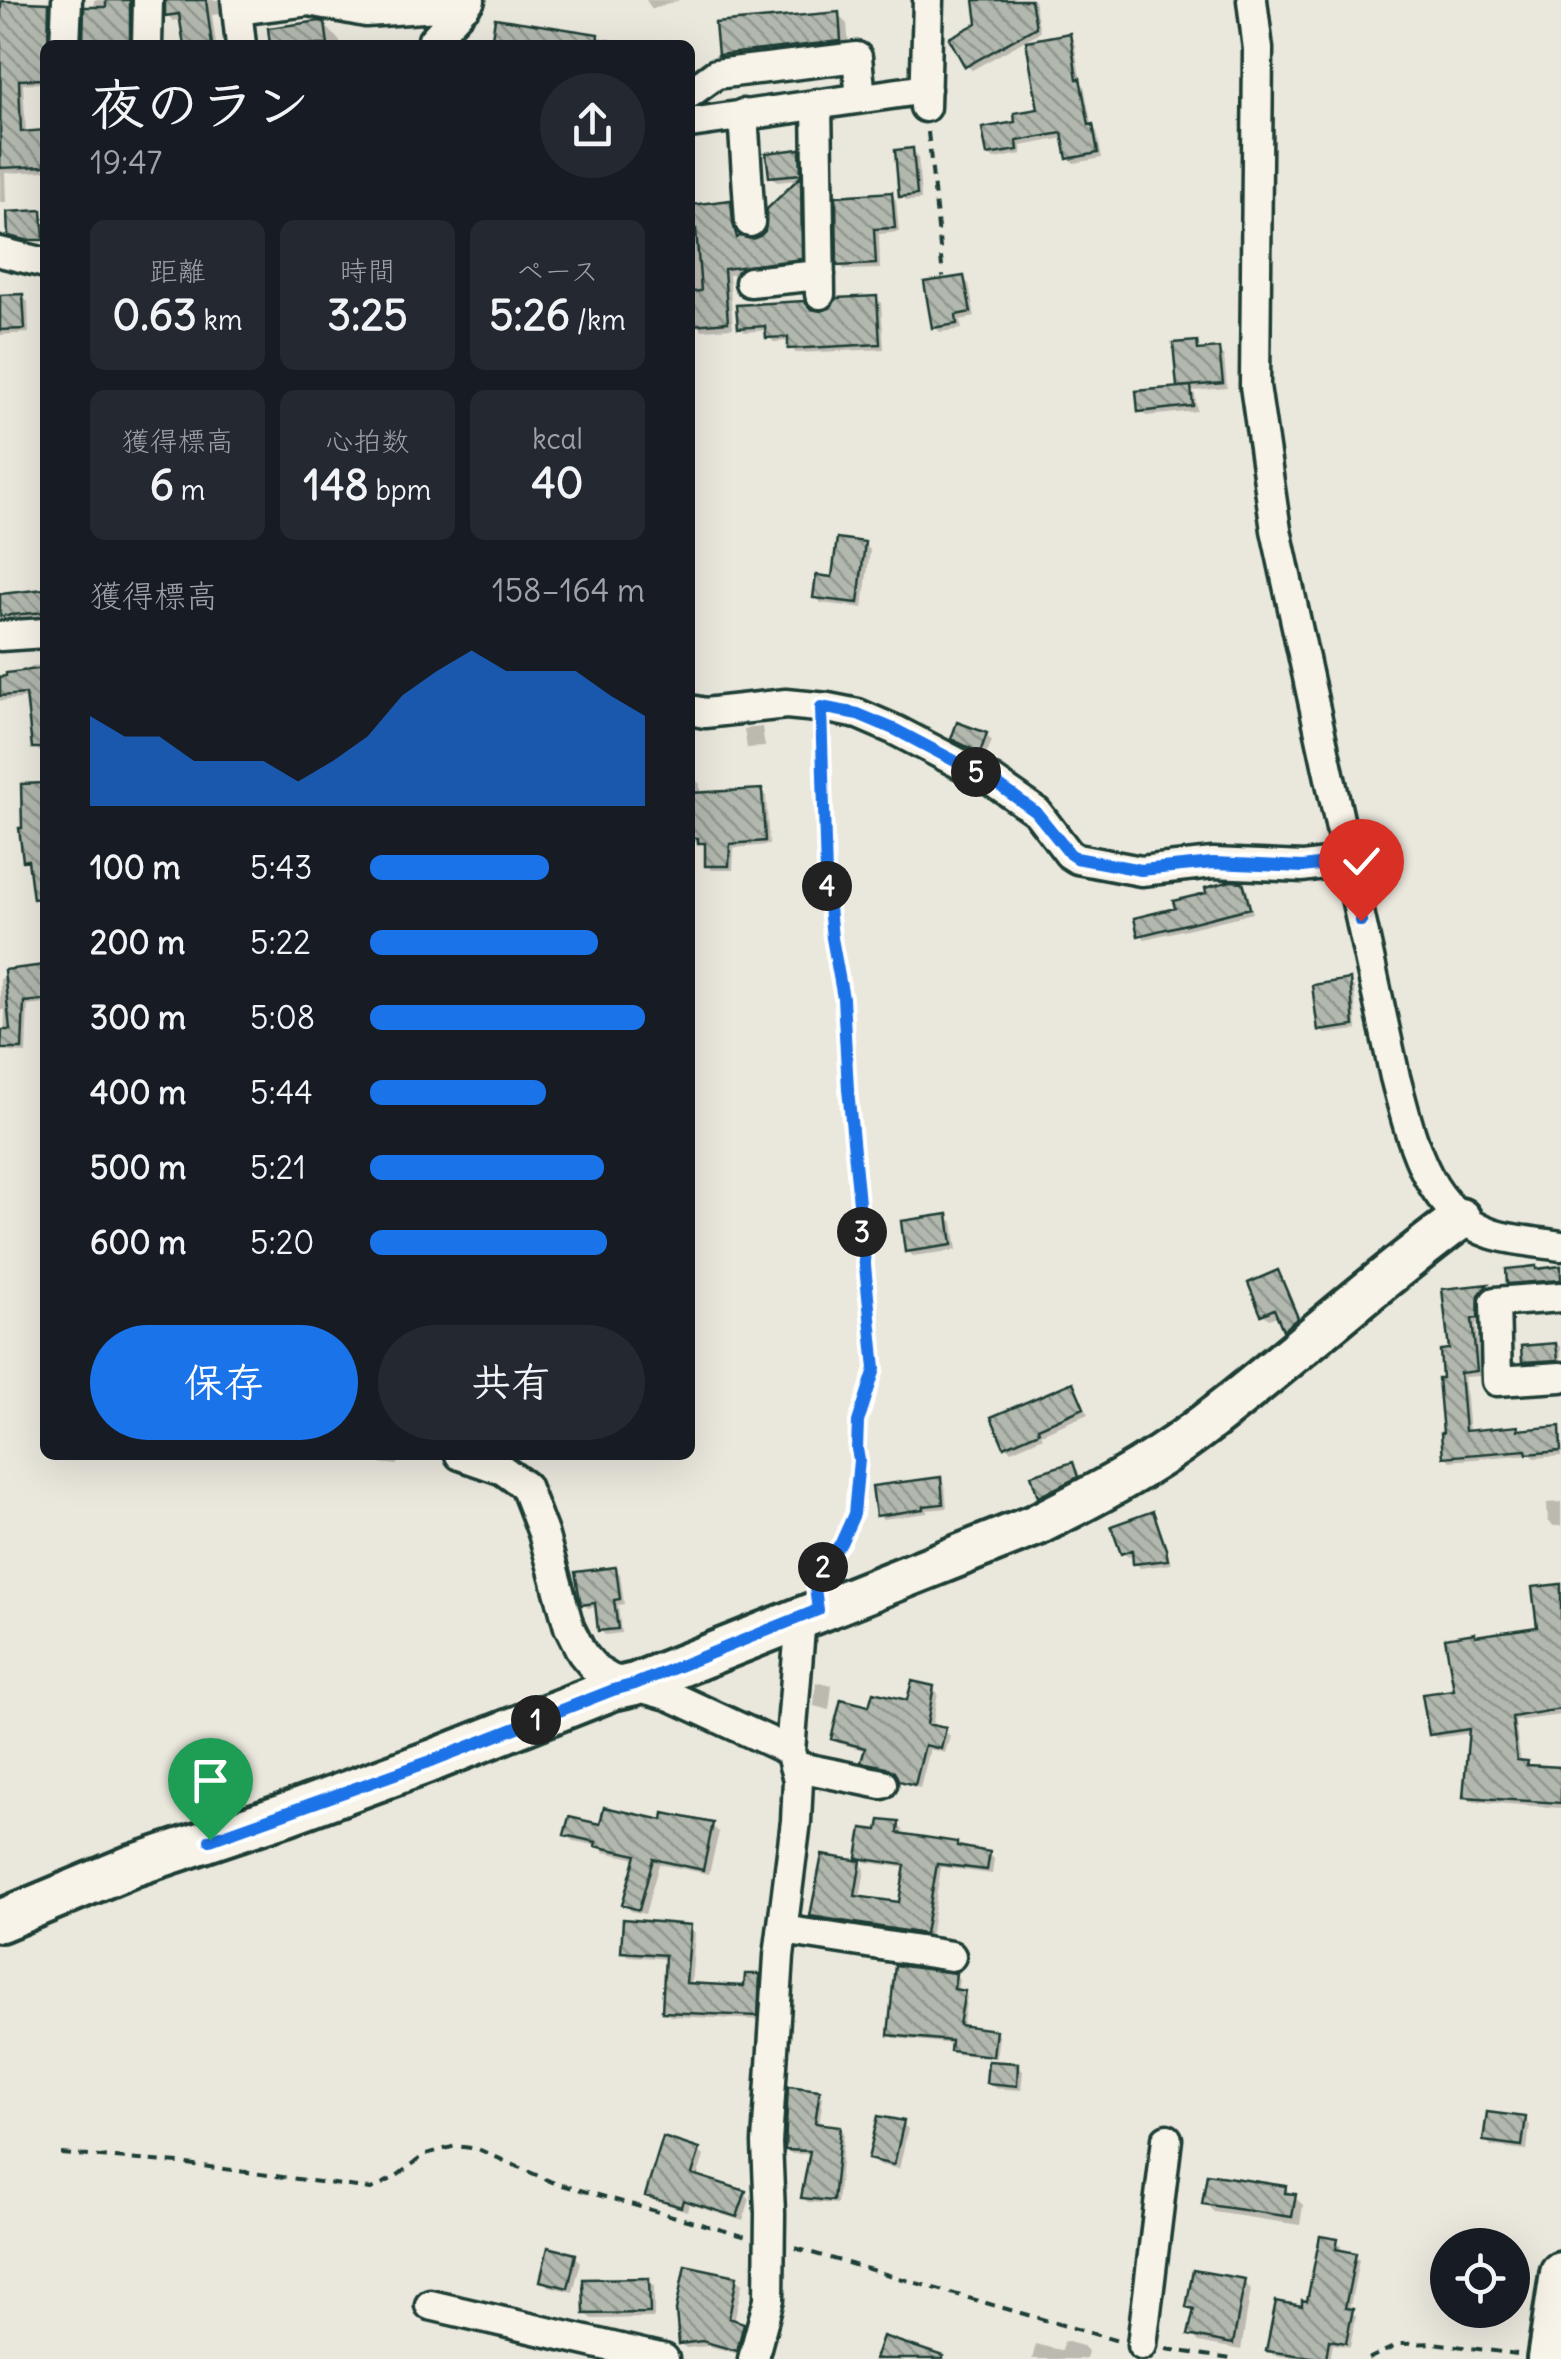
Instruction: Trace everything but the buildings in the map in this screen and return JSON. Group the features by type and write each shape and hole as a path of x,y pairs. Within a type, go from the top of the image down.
{"street":[{"path":"65,40 67,0"},
{"path":"147,40 148,0"},
{"path":"695,121 861,98 926,98 928,0"},
{"path":"1252,0 1258,48 1255,386 1276,530 1395,1077 1411,1139 1440,1198 1460,1218 1493,1234 1561,1246"},
{"path":"240,40 237,5 309,1 366,12 468,2"},
{"path":"434,40 468,2"},
{"path":"695,89 716,74 857,57 861,98"},
{"path":"750,282 820,285 817,104"},
{"path":"744,114 750,222"},
{"path":"0,252 40,262"},
{"path":"0,636 40,633"},
{"path":"695,711 704,714 786,704 858,714 993,781 1036,812 1076,858 1141,870 1213,863 1303,867 1346,861"},
{"path":"0,1921 132,1866 287,1814 635,1684 1036,1524 1096,1495 1194,1432 1460,1218"},
{"path":"1561,1297 1494,1302 1497,1380 1561,1377"},
{"path":"475,1460 504,1470 525,1486 544,1532 569,1627 596,1670 611,1679 671,1696 792,1759 882,1784"},
{"path":"753,2359 768,2299 767,2143 782,1930 796,1820 798,1780 792,1759 809,1613"},
{"path":"782,1930 951,1956"},
{"path":"1142,2345 1167,2139"},
{"path":"1536,2357 1561,2273"},
{"path":"430,2305 664,2359"}],"path":[{"path":"926,98 942,277"},
{"path":"809,1613 819,1576 854,1514 858,1422 875,1369 843,998 826,876 821,707"},
{"path":"61,2154 180,2162 371,2189 394,2178 426,2154 456,2146 478,2149 552,2182 738,2236 770,2241 1119,2341 1231,2359"},
{"path":"1368,2359 1400,2344 1433,2343 1536,2357"}],"route":[{"path":"210,1840 635,1684 818,1610 815,1588 819,1576 849,1529 854,1514 858,1422 875,1369 843,998 826,876 821,707 858,714 896,730 993,781 1036,812 1076,858 1141,870 1213,863 1303,867 1346,861 1361,921"}]}
